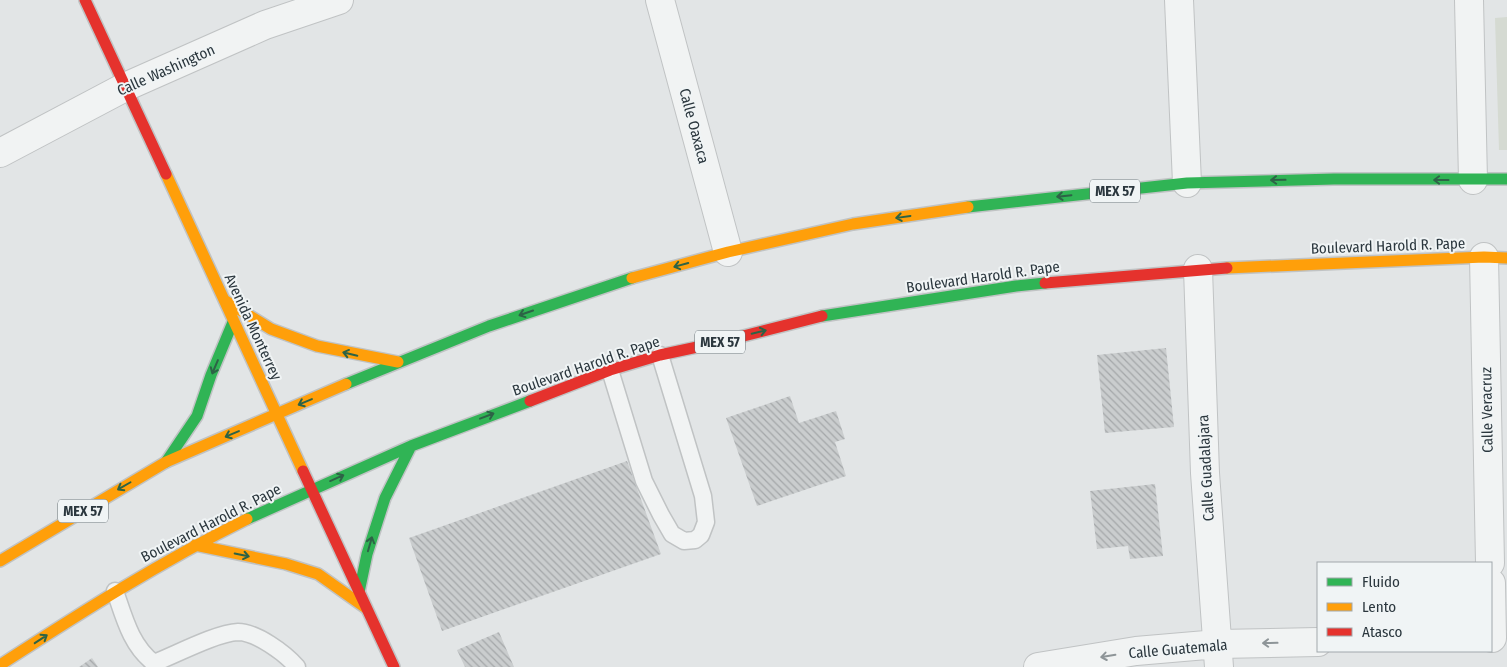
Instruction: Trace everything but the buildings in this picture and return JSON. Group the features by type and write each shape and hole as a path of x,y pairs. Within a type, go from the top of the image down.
{"main road":[{"name":"Avenida Monterrey","path":"85,0 394,667"},
{"name":"MEX 57","path":"0,561 166,462 398,362 489,326 617,282 728,252 853,224 983,205 1187,183 1334,179 1507,179"},
{"name":"Boulevard Harold R. Pape","path":"0,665 115,591 195,545 311,490 411,446 610,370 660,355 826,315 1016,286 1198,269 1496,258"},
{"path":"224,300 271,329 317,346 364,357 398,362"},
{"path":"166,462 197,416 211,375 233,322"},
{"path":"359,592 367,554 382,507 411,446"},
{"path":"195,545 286,564 318,574 366,608"}],"street":[{"name":"Calle Washington","path":"0,153 126,87 265,26 339,0"},
{"name":"Calle Oaxaca","path":"660,0 728,252"},
{"path":"1179,0 1187,183"},
{"path":"1469,0 1473,180"},
{"name":"Calle Veracruz","path":"1490,562 1496,258"},
{"name":"Calle Guadalajara","path":"1198,269 1205,473 1218,656"},
{"path":"1492,592 1497,638"},
{"name":"Calle Guatemala","path":"1038,667 1136,651 1218,656 1317,642"}],"lane":[{"path":"610,370 644,481 661,515 672,534 684,541 695,540 701,534 706,522 703,496 660,355"},
{"path":"115,591 134,641 144,656 154,663 224,635 239,632 274,646 297,667"}],"shaded area":[{"path":"1507,17 1507,150 1499,150 1495,18"}],"traffic: fast":[{"path":"968,207 1187,183 1334,179 1507,179"},
{"path":"346,384 489,326 632,278"},
{"path":"822,316 1045,283"},
{"path":"166,462 197,416 211,375 233,322"},
{"path":"247,519 411,446 530,401"},
{"path":"359,592 367,554 385,498 411,446"}],"traffic: slow":[{"path":"166,174 303,471"},
{"path":"632,278 728,252 853,224 968,207"},
{"path":"1227,268 1484,257 1507,258"},
{"path":"224,300 271,329 317,346 398,362"},
{"path":"0,561 166,462 346,384"},
{"path":"0,665 152,570 247,519"},
{"path":"195,545 286,564 318,574 366,608"}],"traffic: jam":[{"path":"85,0 166,174"},
{"path":"1045,283 1227,268"},
{"path":"530,401 610,370 660,355 822,316"},
{"path":"303,471 394,667"}]}
